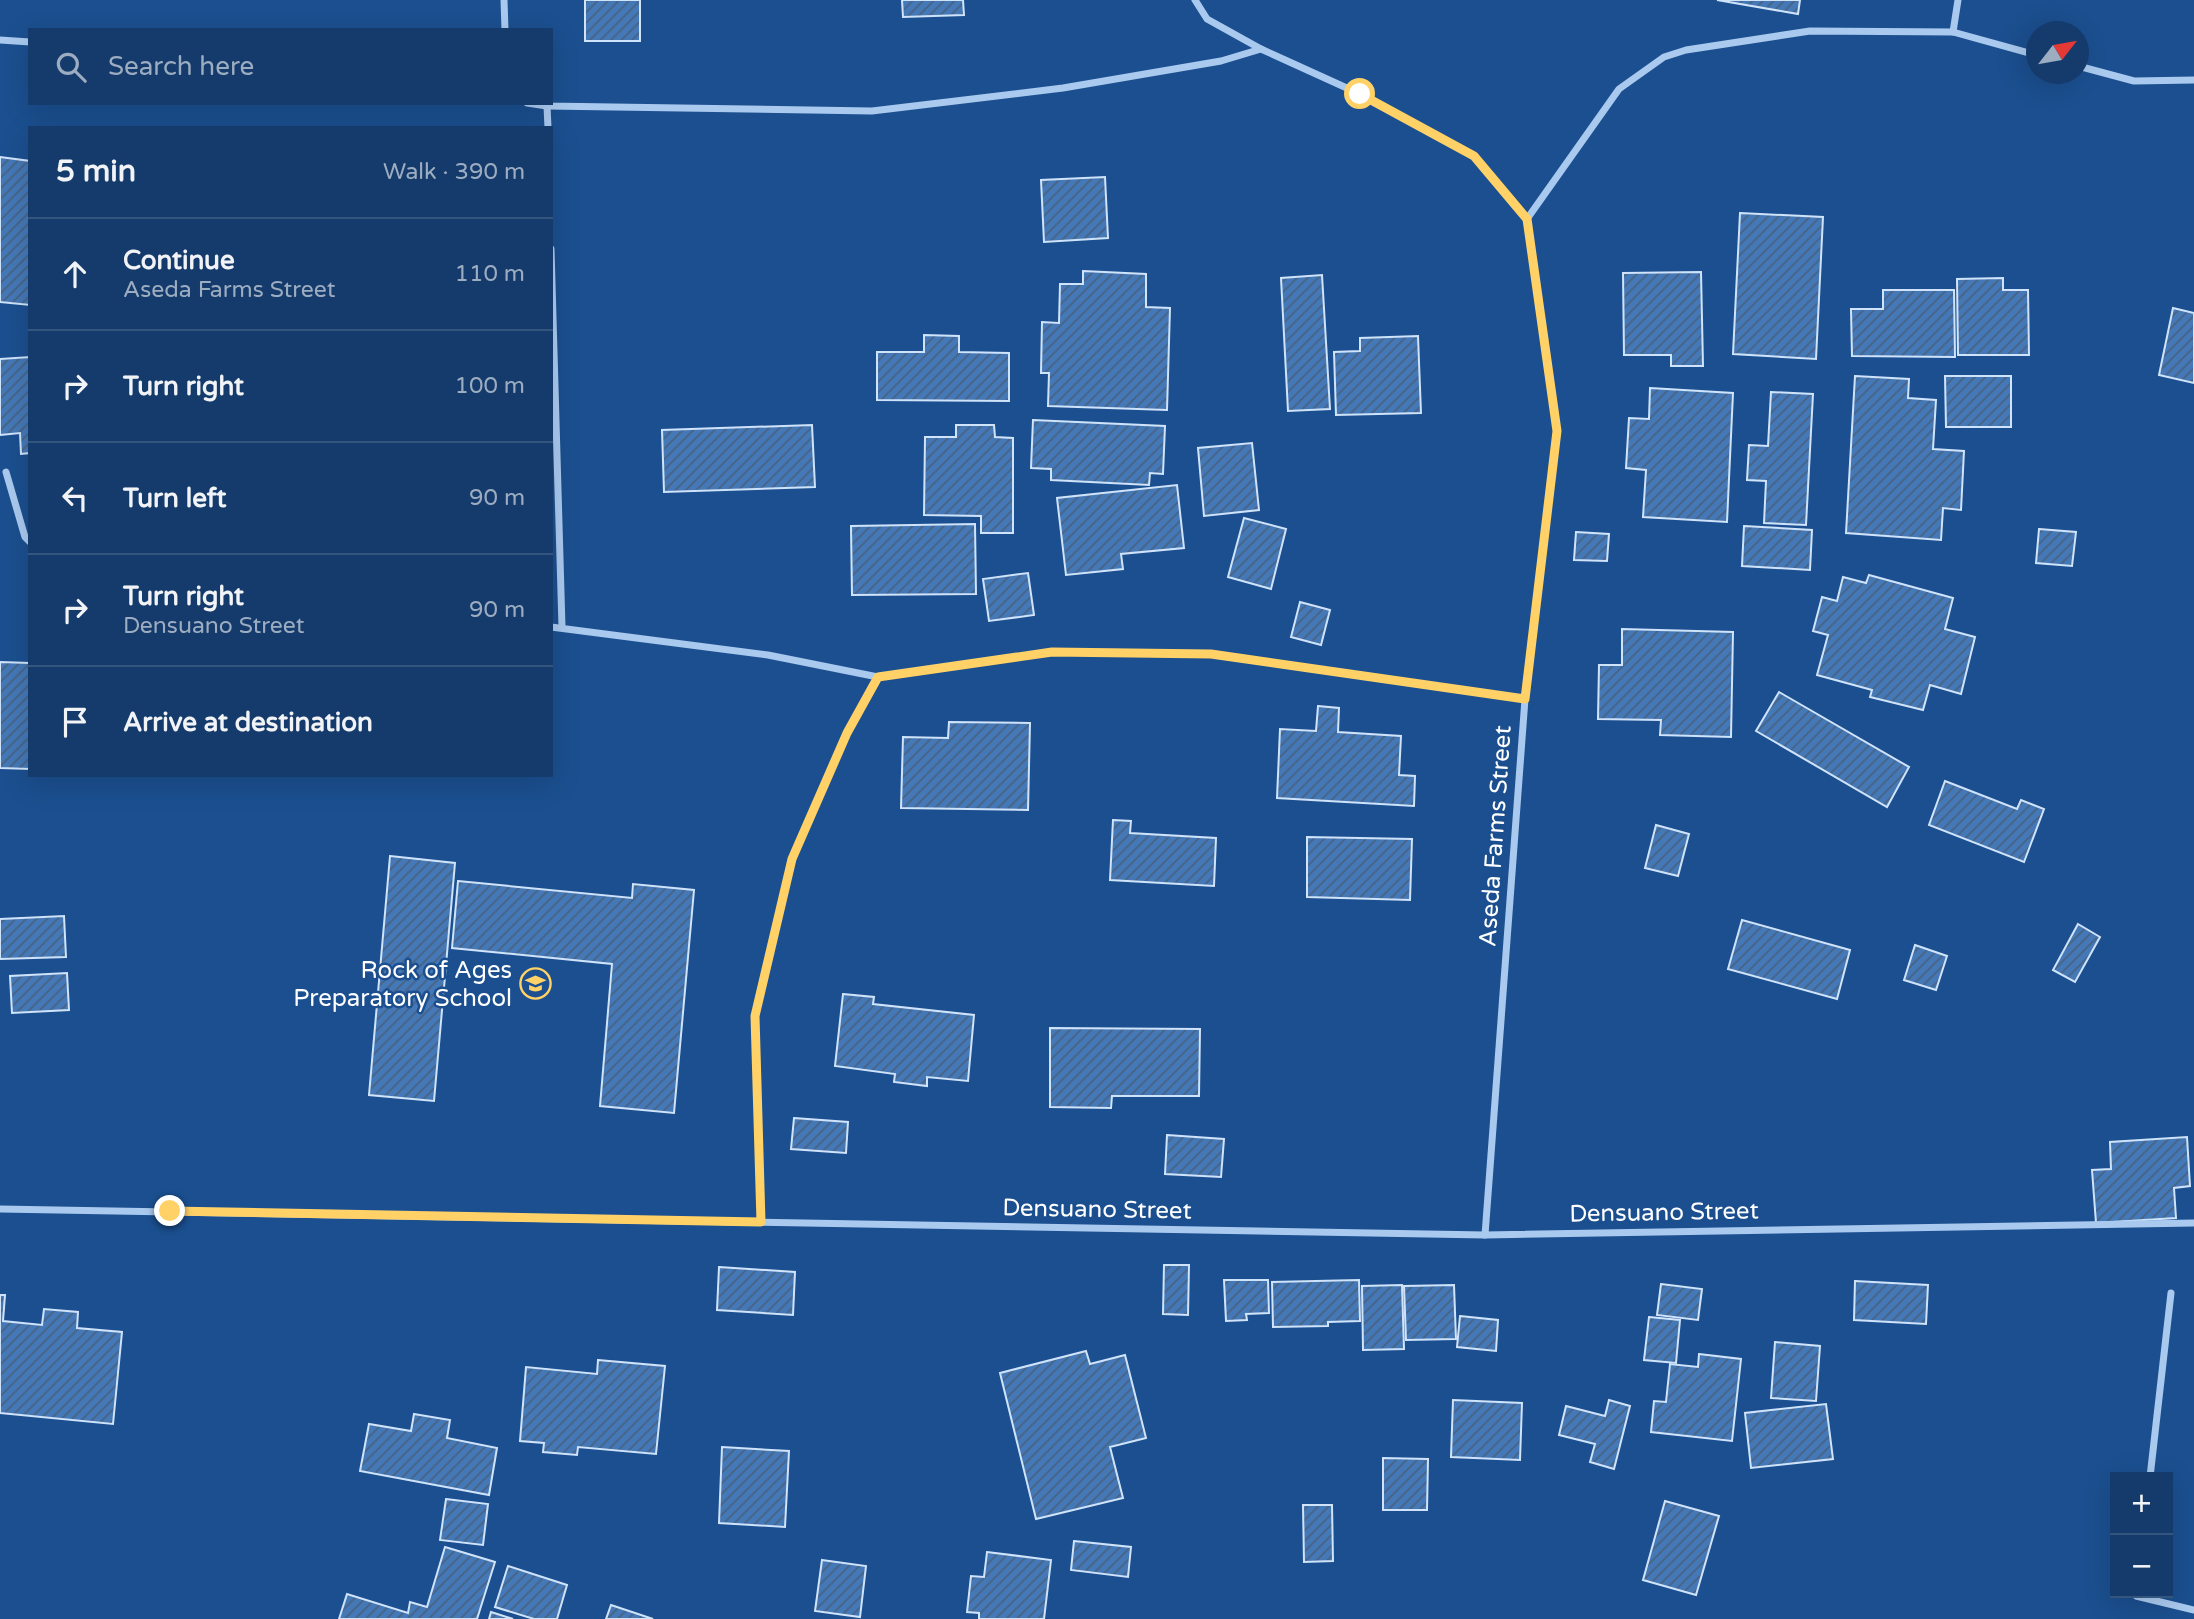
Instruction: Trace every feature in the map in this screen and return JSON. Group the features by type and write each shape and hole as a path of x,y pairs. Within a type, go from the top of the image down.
{"street":[{"path":"504,0 505,28"},
{"path":"1195,0 1207,19 1261,49 1360,94 1474,156 1527,219 1619,89 1664,57 1686,50 1810,31 1953,32 2026,52"},
{"path":"1953,32 1958,0"},
{"path":"0,40 28,42"},
{"path":"540,105 872,111 1063,88 1221,61 1261,49"},
{"path":"2089,69 2134,81 2194,80"},
{"path":"547,106 548,126"},
{"name":"Aseda Farms Street","path":"1485,1235 1525,699 1557,431 1527,219"},
{"path":"553,318 562,627"},
{"path":"6,472 28,540"},
{"path":"553,627 768,655 878,677 1052,652 1211,654 1525,699"},
{"path":"761,1222 755,1016 792,859 847,733 878,677"},
{"name":"Densuano Street","path":"0,1209 1485,1235 2194,1223"},
{"path":"2151,1472 2171,1293"},
{"path":"2144,1598 2194,1610"}],"building":[{"path":"585,0 640,0 640,41 585,41"},
{"path":"902,0 963,0 964,15 903,17"},
{"path":"1717,0 1800,0 1798,14"},
{"path":"0,157 28,161 28,305 0,302"},
{"path":"1105,177 1108,238 1044,242 1041,180"},
{"path":"1740,213 1823,217 1816,359 1733,354"},
{"path":"1083,271 1146,274 1146,307 1170,308 1167,410 1048,406 1049,373 1041,373 1042,322 1059,323 1060,284 1083,284"},
{"path":"1701,272 1703,366 1671,366 1671,355 1624,355 1623,273"},
{"path":"1322,275 1330,409 1288,411 1281,278"},
{"path":"2003,278 2003,290 2028,290 2029,355 1958,355 1957,279"},
{"path":"1883,290 1954,290 1955,357 1852,356 1851,309 1883,309"},
{"path":"2173,308 2194,313 2194,383 2159,375"},
{"path":"924,335 959,336 959,352 1009,353 1009,401 877,400 877,352 924,352"},
{"path":"1418,336 1421,413 1336,415 1334,352 1360,351 1360,338"},
{"path":"28,357 28,453 21,454 20,433 0,435 0,359"},
{"path":"1855,376 1909,379 1908,398 1936,400 1933,449 1964,451 1961,510 1943,508 1941,540 1846,533"},
{"path":"1945,376 2011,376 2011,427 1946,427"},
{"path":"1650,388 1733,393 1727,522 1643,517 1646,470 1626,468 1629,418 1649,419"},
{"path":"1771,392 1813,394 1806,525 1764,523 1766,481 1747,480 1749,445 1768,446"},
{"path":"1033,420 1165,426 1163,474 1150,473 1149,485 1051,480 1051,469 1031,468"},
{"path":"812,425 815,487 664,492 662,430"},
{"path":"956,425 994,425 995,437 1013,438 1013,533 981,533 981,516 924,515 925,437 956,437"},
{"path":"1252,443 1259,510 1204,516 1198,448"},
{"path":"1177,485 1184,548 1121,554 1123,569 1066,575 1057,498"},
{"path":"1244,518 1286,529 1271,589 1228,577"},
{"path":"975,524 976,594 852,595 851,526"},
{"path":"1744,526 1812,530 1810,570 1742,566"},
{"path":"2039,529 2076,532 2072,566 2036,563"},
{"path":"1576,532 1609,534 1607,561 1574,560"},
{"path":"1028,573 1034,615 989,621 983,579"},
{"path":"1869,575 1953,598 1945,629 1975,637 1961,694 1930,685 1923,710 1870,697 1872,690 1817,675 1828,635 1813,631 1822,597 1837,601 1843,577 1866,583"},
{"path":"1300,602 1330,610 1321,645 1291,637"},
{"path":"1622,629 1733,632 1731,737 1660,735 1661,720 1598,719 1599,665 1622,665"},
{"path":"0,662 28,663 28,769 0,768"},
{"path":"1779,692 1909,767 1887,807 1756,731"},
{"path":"1318,706 1339,708 1338,732 1401,736 1399,775 1415,776 1414,806 1277,798 1280,729 1316,731"},
{"path":"949,722 1030,723 1028,810 901,808 903,737 948,738"},
{"path":"1945,781 2017,809 2021,800 2044,809 2024,862 1929,825"},
{"path":"1113,820 1131,821 1130,833 1216,838 1214,886 1110,880"},
{"path":"1656,825 1689,834 1678,876 1645,868"},
{"path":"1307,837 1412,839 1410,900 1307,897"},
{"path":"390,856 455,863 434,1101 369,1095"},
{"path":"458,881 632,898 633,884 694,890 674,1113 600,1106 612,964 452,948"},
{"path":"64,916 66,957 0,959 0,919"},
{"path":"1742,920 1850,950 1837,999 1728,969"},
{"path":"2078,924 2100,937 2075,982 2053,970"},
{"path":"1915,945 1947,956 1936,990 1904,980"},
{"path":"67,973 69,1010 12,1013 10,976"},
{"path":"843,994 874,997 873,1004 974,1015 968,1081 927,1077 927,1086 894,1082 895,1074 835,1066"},
{"path":"1050,1028 1200,1029 1199,1096 1112,1096 1111,1108 1050,1107"},
{"path":"794,1118 848,1122 846,1153 791,1149"},
{"path":"1167,1135 1224,1139 1221,1177 1165,1174"},
{"path":"2187,1137 2190,1186 2174,1188 2176,1218 2096,1223 2092,1170 2111,1169 2110,1142"},
{"path":"1164,1265 1189,1265 1188,1315 1163,1314"},
{"path":"719,1267 795,1272 793,1315 717,1310"},
{"path":"1224,1280 1268,1280 1269,1313 1246,1314 1247,1320 1226,1321"},
{"path":"1359,1280 1360,1321 1328,1322 1328,1326 1273,1327 1272,1282"},
{"path":"1855,1281 1928,1285 1926,1324 1854,1320"},
{"path":"1661,1284 1702,1289 1698,1320 1657,1315"},
{"path":"1402,1285 1404,1349 1363,1350 1362,1286"},
{"path":"1454,1285 1456,1339 1406,1340 1404,1286"},
{"path":"0,1295 5,1295 3,1321 42,1325 44,1309 78,1312 77,1328 122,1332 113,1424 0,1413"},
{"path":"1460,1316 1498,1320 1496,1351 1457,1347"},
{"path":"1649,1317 1680,1320 1676,1363 1644,1360"},
{"path":"1775,1342 1820,1346 1816,1401 1771,1398"},
{"path":"1086,1351 1090,1364 1125,1355 1146,1438 1110,1447 1123,1498 1036,1519 1000,1373"},
{"path":"1699,1354 1741,1359 1732,1441 1651,1432 1654,1401 1666,1402 1670,1364 1698,1367"},
{"path":"598,1360 665,1366 656,1454 578,1447 577,1455 543,1452 544,1443 520,1441 526,1367 597,1374"},
{"path":"1453,1400 1522,1403 1520,1460 1451,1457"},
{"path":"1609,1400 1630,1406 1614,1469 1590,1462 1595,1444 1559,1435 1566,1406 1605,1416"},
{"path":"1826,1404 1833,1459 1751,1468 1745,1413"},
{"path":"414,1414 450,1420 447,1438 497,1448 489,1495 360,1471 369,1424 411,1431"},
{"path":"722,1447 789,1451 785,1527 719,1523"},
{"path":"1383,1458 1428,1459 1427,1510 1383,1510"},
{"path":"446,1499 488,1504 483,1545 440,1540"},
{"path":"1665,1501 1719,1516 1696,1595 1643,1580"},
{"path":"1303,1505 1332,1505 1333,1561 1304,1562"},
{"path":"1074,1541 1131,1547 1128,1577 1071,1570"},
{"path":"445,1547 495,1562 477,1619 339,1619 347,1594 408,1613 410,1602 427,1607"},
{"path":"987,1552 1051,1560 1044,1619 979,1619 979,1613 967,1612 971,1576 984,1577"},
{"path":"822,1560 866,1566 860,1617 815,1611"},
{"path":"508,1566 567,1585 557,1619 534,1619 495,1607"},
{"path":"611,1605 653,1619 606,1619"},
{"path":"491,1612 513,1619 489,1619"}],"place":[{"name":"Rock of Ages Preparatory School","path":"535,984"}],"route":[{"path":"170,1211 761,1222 755,1016 792,859 847,733 878,677 1052,652 1211,654 1525,699 1557,431 1527,219 1474,156 1360,94"}]}
